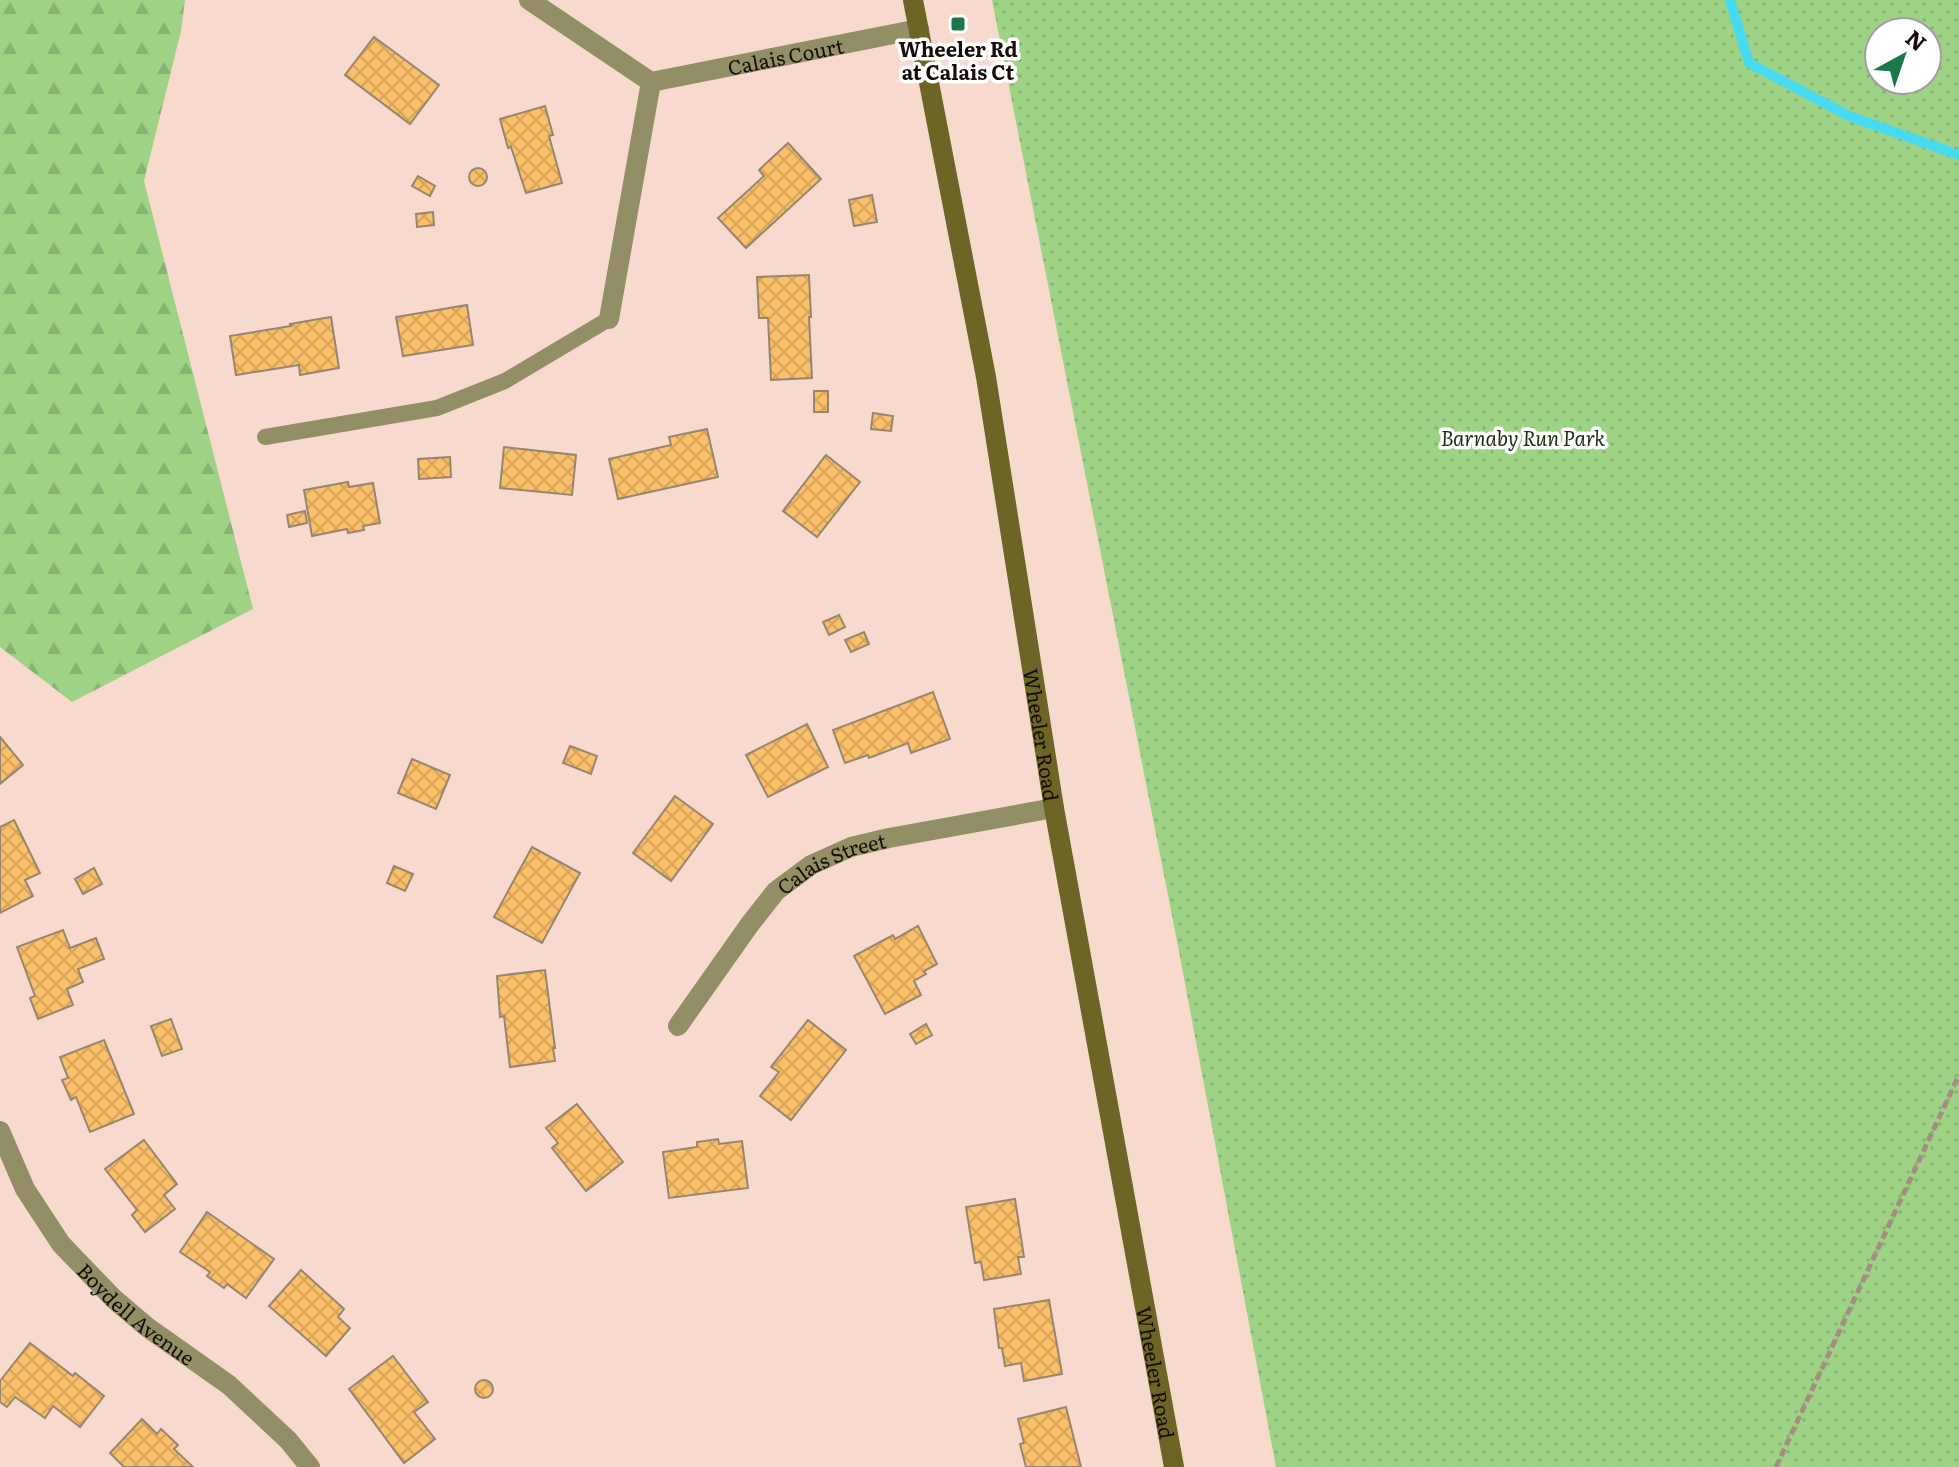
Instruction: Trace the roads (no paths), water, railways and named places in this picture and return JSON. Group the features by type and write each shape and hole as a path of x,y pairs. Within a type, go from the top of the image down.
{"main road":[{"name":"Wheeler Road","path":"913,0 986,377 1054,808 1174,1467"}],"street":[{"path":"529,0 651,82 609,319"},
{"name":"Calais Court","path":"651,82 919,29"},
{"name":"Calais Street","path":"678,1026 776,891 811,865 851,847 889,838 1054,808"},
{"name":"Boydell Avenue","path":"0,1131 25,1189 61,1244 136,1318 229,1385 288,1440 310,1467"}],"lane":[{"path":"265,437 437,408 505,381 609,319"}],"waterway":[{"path":"1730,0 1749,63 1849,116 1959,155"}],"place":[{"name":"Wheeler Rd at Calais Ct","path":"958,24"}],"park label":[{"name":"Barnaby Run Park","path":"1523,437"}]}
